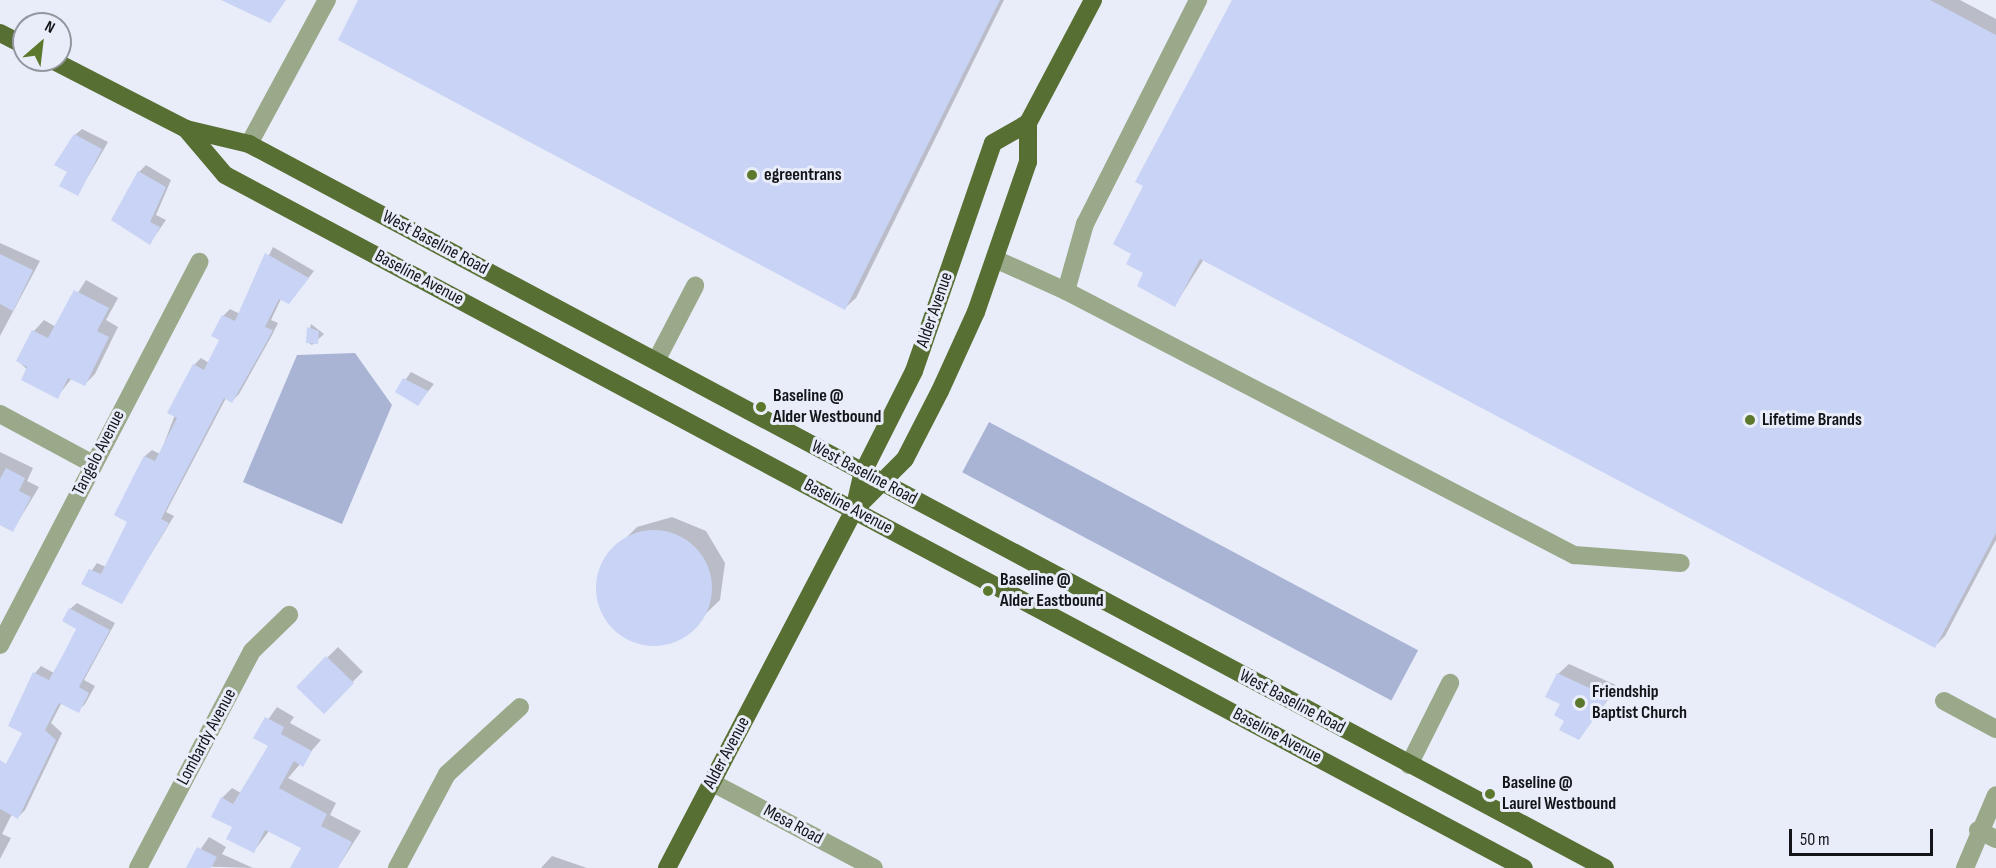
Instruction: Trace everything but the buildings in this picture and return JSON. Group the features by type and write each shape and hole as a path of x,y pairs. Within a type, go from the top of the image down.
{"main road":[{"name":"Alder Avenue","path":"854,510 904,459 940,391 995,259 1028,162 1028,123 1093,0"},
{"name":"West Baseline Road","path":"72,70 186,129 249,144 1605,868"},
{"name":"Alder Avenue","path":"667,868 854,510 863,472 914,371 993,143 1028,123"},
{"name":"Baseline Avenue","path":"186,129 225,175 1524,868"}],"street":[{"path":"249,144 327,0"},
{"path":"1066,291 1085,224 1198,0"},
{"path":"995,259 1066,291 1574,555 1681,563"},
{"name":"Tangelo Avenue","path":"0,645 199,262"},
{"path":"656,362 695,286"},
{"path":"0,414 93,464"},
{"name":"Lombardy Avenue","path":"138,868 252,651 290,615"},
{"path":"1409,765 1450,683"},
{"path":"1944,701 1996,729"},
{"path":"397,868 447,774 520,707"},
{"name":"Mesa Road","path":"711,782 874,868"},
{"path":"1965,868 1978,830 1996,795"},
{"path":"1978,830 1996,839"}],"water":[{"path":"355,353 392,405 342,524 243,482 297,355"},
{"path":"989,422 1418,650 1391,700 962,472"}],"place":[{"name":"egreentrans","path":"752,175"},
{"name":"Baseline @ Alder Westbound","path":"761,407"},
{"name":"Lifetime Brands","path":"1750,420"},
{"name":"Baseline @ Alder Eastbound","path":"988,591"},
{"name":"Friendship Baptist Church","path":"1580,703"},
{"name":"Baseline @ Laurel Westbound","path":"1490,794"}]}
